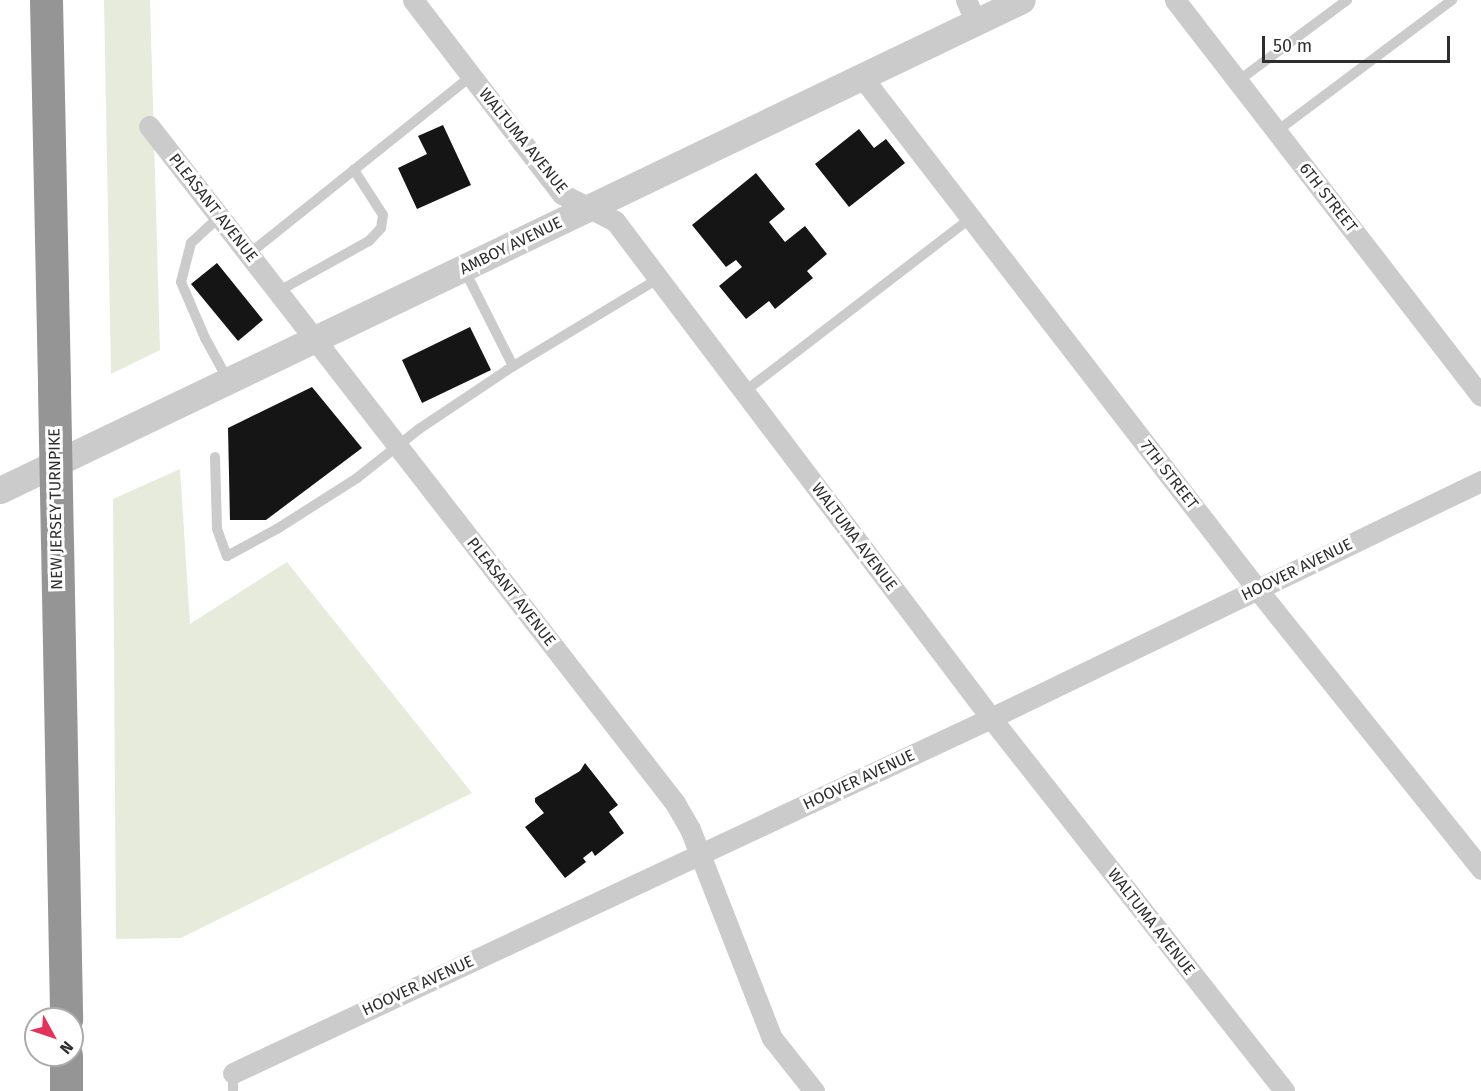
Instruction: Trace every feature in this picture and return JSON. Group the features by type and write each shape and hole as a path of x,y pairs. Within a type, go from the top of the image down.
{"highway":[{"name":"NEW JERSEY TURNPIKE","path":"46,0 66,1007"},
{"path":"66,1067 66,1091"}],"street":[{"name":"WALTUMA AVENUE","path":"413,0 562,194 615,221 991,718 1284,1091"},
{"name":"AMBOY AVENUE","path":"0,490 862,77 971,11 1022,0"},
{"name":"6TH STREET","path":"1175,0 1481,396"},
{"name":"7TH STREET","path":"862,77 1257,589 1481,869"},
{"name":"PLEASANT AVENUE","path":"149,126 675,803 701,855 772,1038 814,1091"},
{"name":"HOOVER AVENUE","path":"233,1082 1481,481"}],"lane":[{"path":"1238,81 1347,0"},
{"path":"1276,131 1452,0"},
{"path":"249,254 471,76"},
{"path":"279,291 369,241 381,228 383,215 354,170"},
{"path":"220,216 191,243 181,282 205,338 229,381"},
{"path":"744,392 971,218"},
{"path":"464,268 513,366"},
{"path":"215,457 217,529 227,556 278,529 357,478 513,366 658,279"}],"shaded area":[{"path":"104,0 150,0 160,350 111,374"},
{"path":"180,469 190,624 287,562 472,793 181,938 116,939 113,499"}],"building":[{"path":"443,125 471,185 417,209 398,168 427,154 418,136"},
{"path":"859,129 874,148 886,139 905,163 849,207 815,164"},
{"path":"756,173 785,209 769,222 785,242 805,226 827,254 807,271 813,278 775,309 769,301 746,319 719,286 742,267 736,260 726,267 692,225"},
{"path":"217,263 263,320 238,341 191,284"},
{"path":"470,327 491,370 422,403 402,360"},
{"path":"312,387 362,448 266,520 230,520 228,428"},
{"path":"585,763 618,805 609,812 624,833 595,856 592,851 583,858 586,862 565,878 525,827 544,813 535,802 535,798 580,771"}]}
